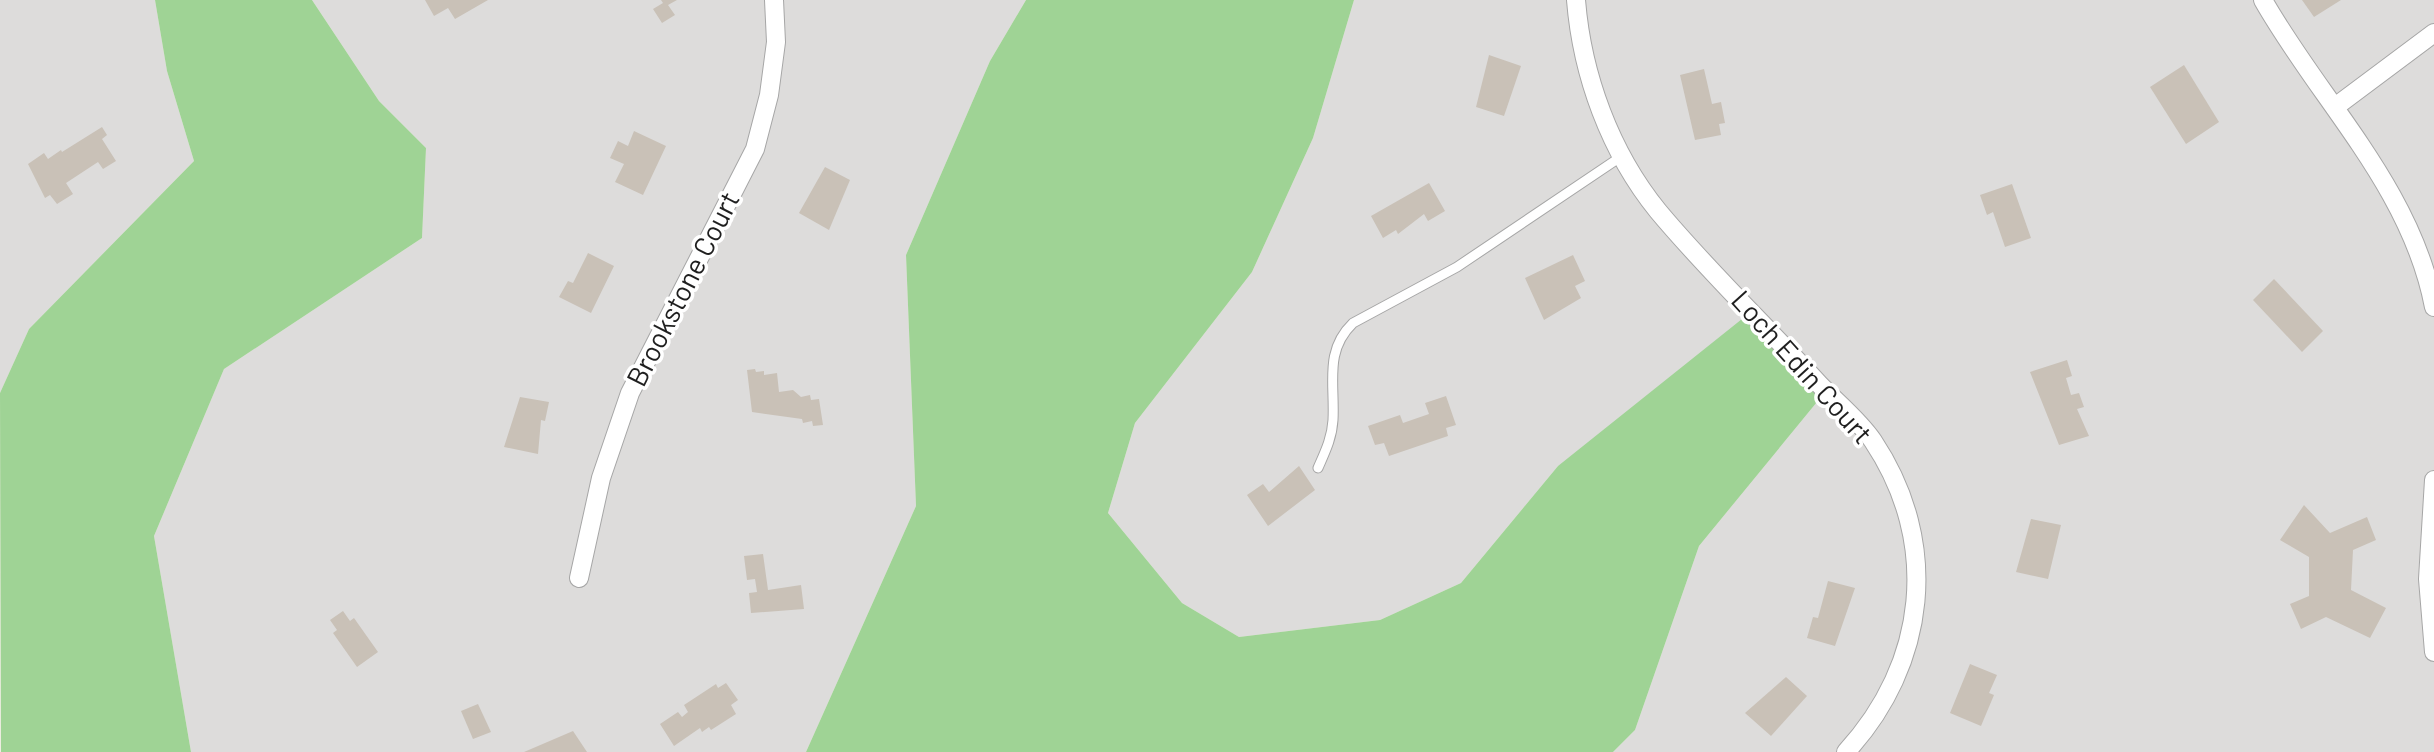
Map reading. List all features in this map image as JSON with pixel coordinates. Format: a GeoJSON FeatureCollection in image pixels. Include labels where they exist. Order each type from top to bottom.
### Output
{"type":"FeatureCollection","features":[{"type":"Feature","properties":{"kind":"street","name":"Brookstone Court"},"geometry":{"type":"LineString","coordinates":[[579,578],[601,478],[630,393],[755,149],[769,95],[776,42],[774,0]]}},
{"type":"Feature","properties":{"kind":"street","name":"Loch Edin Court"},"geometry":{"type":"LineString","coordinates":[[1576,0],[1579,33],[1598,105],[1622,156],[1658,210],[1872,440],[1903,501],[1912,535],[1917,586],[1912,638],[1885,705],[1846,752]]}},
{"type":"Feature","properties":{"kind":"street"},"geometry":{"type":"LineString","coordinates":[[2263,0],[2379,173],[2410,229],[2434,307]]}},
{"type":"Feature","properties":{"kind":"street"},"geometry":{"type":"LineString","coordinates":[[2335,107],[2434,33]]}},
{"type":"Feature","properties":{"kind":"street"},"geometry":{"type":"LineString","coordinates":[[2434,480],[2428,579],[2434,652]]}},
{"type":"Feature","properties":{"kind":"lane"},"geometry":{"type":"LineString","coordinates":[[1318,468],[1330,443],[1333,351],[1342,333],[1353,323],[1457,267],[1622,156]]}},
{"type":"Feature","properties":{"kind":"shaded area"},"geometry":{"type":"Polygon","coordinates":[[[0,0],[155,0],[167,71],[194,161],[29,329],[0,393],[0,0]]]}},
{"type":"Feature","properties":{"kind":"shaded area"},"geometry":{"type":"Polygon","coordinates":[[[312,0],[1026,0],[990,61],[906,255],[916,506],[806,752],[191,752],[154,536],[224,369],[422,238],[426,148],[379,101],[312,0]]]}},
{"type":"Feature","properties":{"kind":"shaded area"},"geometry":{"type":"Polygon","coordinates":[[[1354,0],[2434,0],[2434,752],[1613,752],[1635,730],[1699,546],[1826,391],[1558,466],[1461,583],[1380,620],[1239,637],[1182,603],[1108,513],[1135,423],[1252,272],[1313,138],[1354,0]]]}},
{"type":"Feature","properties":{"kind":"green space"},"geometry":{"type":"Polygon","coordinates":[[[155,0],[312,0],[379,101],[426,148],[422,238],[224,369],[154,536],[191,752],[1,752],[0,393],[29,329],[194,161],[167,71],[155,0]]]}},
{"type":"Feature","properties":{"kind":"green space"},"geometry":{"type":"Polygon","coordinates":[[[1026,0],[1354,0],[1313,138],[1252,272],[1135,423],[1108,513],[1182,603],[1239,637],[1380,620],[1461,583],[1558,466],[1752,311],[1826,391],[1699,546],[1635,730],[1613,752],[806,752],[916,506],[906,255],[990,61],[1026,0]]]}},
{"type":"Feature","properties":{"kind":"building"},"geometry":{"type":"Polygon","coordinates":[[[425,0],[488,0],[455,19],[448,8],[434,16],[425,0]]]}},
{"type":"Feature","properties":{"kind":"building"},"geometry":{"type":"Polygon","coordinates":[[[661,0],[677,0],[668,5],[675,15],[662,23],[653,9],[663,3],[661,0]]]}},
{"type":"Feature","properties":{"kind":"building"},"geometry":{"type":"Polygon","coordinates":[[[2302,0],[2341,0],[2314,17],[2302,0]]]}},
{"type":"Feature","properties":{"kind":"building"},"geometry":{"type":"Polygon","coordinates":[[[1489,55],[1521,66],[1504,116],[1476,107],[1489,55]]]}},
{"type":"Feature","properties":{"kind":"building"},"geometry":{"type":"Polygon","coordinates":[[[2184,65],[2219,122],[2186,144],[2150,87],[2184,65]]]}},
{"type":"Feature","properties":{"kind":"building"},"geometry":{"type":"Polygon","coordinates":[[[1704,69],[1712,104],[1721,102],[1725,123],[1719,124],[1721,135],[1695,140],[1680,75],[1704,69]]]}},
{"type":"Feature","properties":{"kind":"building"},"geometry":{"type":"Polygon","coordinates":[[[102,127],[107,135],[102,139],[116,161],[103,169],[98,162],[66,183],[73,194],[57,204],[50,195],[45,198],[28,164],[44,153],[48,159],[62,152],[102,127]]]}},
{"type":"Feature","properties":{"kind":"building"},"geometry":{"type":"Polygon","coordinates":[[[634,131],[666,146],[643,195],[615,182],[624,164],[610,158],[618,141],[628,146],[634,131]]]}},
{"type":"Feature","properties":{"kind":"building"},"geometry":{"type":"Polygon","coordinates":[[[825,167],[850,180],[829,230],[799,213],[825,167]]]}},
{"type":"Feature","properties":{"kind":"building"},"geometry":{"type":"Polygon","coordinates":[[[1429,183],[1445,211],[1428,221],[1424,214],[1398,234],[1396,230],[1383,238],[1371,216],[1429,183]]]}},
{"type":"Feature","properties":{"kind":"building"},"geometry":{"type":"Polygon","coordinates":[[[2012,184],[2031,238],[2005,247],[1993,212],[1987,215],[1980,195],[2012,184]]]}},
{"type":"Feature","properties":{"kind":"building"},"geometry":{"type":"Polygon","coordinates":[[[588,253],[614,266],[591,313],[559,297],[568,281],[573,283],[588,253]]]}},
{"type":"Feature","properties":{"kind":"building"},"geometry":{"type":"Polygon","coordinates":[[[1573,255],[1585,281],[1575,286],[1581,298],[1544,320],[1525,278],[1573,255]]]}},
{"type":"Feature","properties":{"kind":"building"},"geometry":{"type":"Polygon","coordinates":[[[2274,279],[2323,331],[2302,352],[2253,300],[2274,279]]]}},
{"type":"Feature","properties":{"kind":"building"},"geometry":{"type":"Polygon","coordinates":[[[2067,360],[2072,376],[2066,378],[2071,395],[2079,393],[2084,407],[2077,409],[2089,436],[2059,445],[2030,372],[2067,360]]]}},
{"type":"Feature","properties":{"kind":"building"},"geometry":{"type":"Polygon","coordinates":[[[755,369],[756,372],[764,371],[764,375],[777,373],[779,392],[793,390],[801,397],[810,395],[811,400],[819,399],[823,425],[813,426],[812,421],[803,423],[802,419],[752,412],[747,370],[755,369]]]}},
{"type":"Feature","properties":{"kind":"building"},"geometry":{"type":"Polygon","coordinates":[[[1446,396],[1456,425],[1446,428],[1448,436],[1389,456],[1384,443],[1375,445],[1368,426],[1400,415],[1403,423],[1429,414],[1425,403],[1446,396]]]}},
{"type":"Feature","properties":{"kind":"building"},"geometry":{"type":"Polygon","coordinates":[[[520,397],[549,402],[545,421],[541,420],[538,454],[504,447],[520,397]]]}},
{"type":"Feature","properties":{"kind":"building"},"geometry":{"type":"Polygon","coordinates":[[[1299,466],[1315,490],[1268,526],[1247,495],[1263,484],[1269,492],[1299,466]]]}},
{"type":"Feature","properties":{"kind":"building"},"geometry":{"type":"Polygon","coordinates":[[[2304,505],[2330,533],[2367,517],[2376,540],[2353,550],[2351,590],[2386,608],[2370,638],[2326,617],[2301,629],[2290,604],[2309,596],[2309,557],[2280,540],[2304,505]]]}},
{"type":"Feature","properties":{"kind":"building"},"geometry":{"type":"Polygon","coordinates":[[[2031,519],[2061,525],[2048,579],[2016,572],[2031,519]]]}},
{"type":"Feature","properties":{"kind":"building"},"geometry":{"type":"Polygon","coordinates":[[[763,554],[768,590],[801,585],[804,609],[751,613],[749,593],[757,592],[755,579],[747,580],[744,556],[763,554]]]}},
{"type":"Feature","properties":{"kind":"building"},"geometry":{"type":"Polygon","coordinates":[[[1828,581],[1855,588],[1835,646],[1807,638],[1813,617],[1818,618],[1828,581]]]}},
{"type":"Feature","properties":{"kind":"building"},"geometry":{"type":"Polygon","coordinates":[[[343,611],[350,621],[354,618],[378,652],[357,667],[333,633],[337,630],[330,620],[343,611]]]}},
{"type":"Feature","properties":{"kind":"building"},"geometry":{"type":"Polygon","coordinates":[[[1970,664],[1997,675],[1989,693],[1994,695],[1981,726],[1950,713],[1970,664]]]}},
{"type":"Feature","properties":{"kind":"building"},"geometry":{"type":"Polygon","coordinates":[[[1786,677],[1807,696],[1771,736],[1745,713],[1786,677]]]}},
{"type":"Feature","properties":{"kind":"building"},"geometry":{"type":"Polygon","coordinates":[[[726,683],[738,700],[731,705],[736,714],[711,730],[709,727],[702,732],[700,728],[674,746],[660,724],[678,712],[682,717],[688,712],[684,705],[716,684],[718,688],[726,683]]]}},
{"type":"Feature","properties":{"kind":"building"},"geometry":{"type":"Polygon","coordinates":[[[478,704],[491,732],[473,739],[461,711],[478,704]]]}},
{"type":"Feature","properties":{"kind":"building"},"geometry":{"type":"Polygon","coordinates":[[[573,731],[587,752],[524,752],[573,731]]]}}]}
